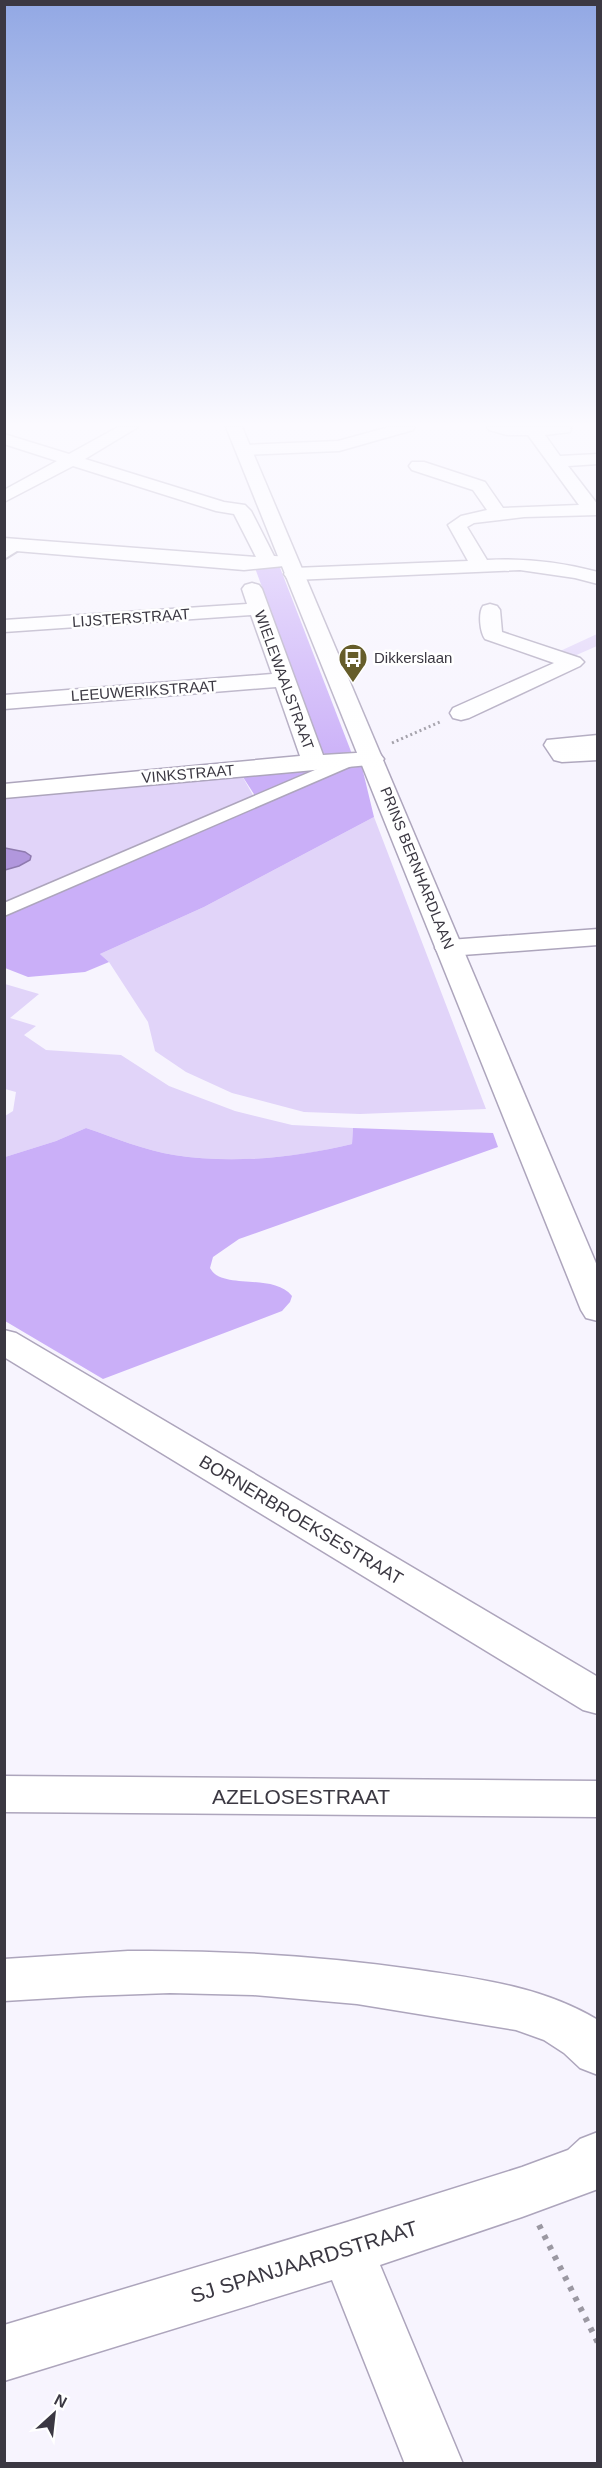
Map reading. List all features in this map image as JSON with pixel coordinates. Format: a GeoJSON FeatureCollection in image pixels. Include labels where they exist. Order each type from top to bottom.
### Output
{"type":"FeatureCollection","features":[{"type":"Feature","properties":{"kind":"street"},"geometry":{"type":"LineString","coordinates":[[265,542],[283,566]]}},
{"type":"Feature","properties":{"kind":"street","name":"PRINS BERNHARDLAAN"},"geometry":{"type":"LineString","coordinates":[[276,542],[283,566],[363,756],[449,948],[595,1298]]}},
{"type":"Feature","properties":{"kind":"street"},"geometry":{"type":"LineString","coordinates":[[468,542],[480,564]]}},
{"type":"Feature","properties":{"kind":"street"},"geometry":{"type":"LineString","coordinates":[[10,549],[283,566],[480,564],[548,567],[597,578]]}},
{"type":"Feature","properties":{"kind":"street","name":"WIELEWAALSTRAAT"},"geometry":{"type":"LineString","coordinates":[[244,564],[314,762]]}},
{"type":"Feature","properties":{"kind":"street","name":"LIJSTERSTRAAT"},"geometry":{"type":"LineString","coordinates":[[4,626],[258,609]]}},
{"type":"Feature","properties":{"kind":"street"},"geometry":{"type":"LineString","coordinates":[[490,610],[492,635],[573,662]]}},
{"type":"Feature","properties":{"kind":"street"},"geometry":{"type":"LineString","coordinates":[[461,713],[573,662],[594,660]]}},
{"type":"Feature","properties":{"kind":"street","name":"LEEUWERIKSTRAAT"},"geometry":{"type":"LineString","coordinates":[[4,702],[284,680]]}},
{"type":"Feature","properties":{"kind":"street"},"geometry":{"type":"LineString","coordinates":[[597,742],[555,745],[562,755],[597,753]]}},
{"type":"Feature","properties":{"kind":"street"},"geometry":{"type":"LineString","coordinates":[[4,910],[363,756]]}},
{"type":"Feature","properties":{"kind":"street","name":"VINKSTRAAT"},"geometry":{"type":"LineString","coordinates":[[4,791],[363,756]]}},
{"type":"Feature","properties":{"kind":"street"},"geometry":{"type":"LineString","coordinates":[[449,948],[597,937]]}},
{"type":"Feature","properties":{"kind":"street","name":"BORNERBROEKSESTRAAT"},"geometry":{"type":"LineString","coordinates":[[4,1341],[597,1698]]}},
{"type":"Feature","properties":{"kind":"street","name":"AZELOSESTRAAT"},"geometry":{"type":"LineString","coordinates":[[4,1794],[597,1799]]}},
{"type":"Feature","properties":{"kind":"street"},"geometry":{"type":"LineString","coordinates":[[4,1980],[184,1971],[336,1980],[466,1998],[543,2016],[577,2033],[597,2052]]}},
{"type":"Feature","properties":{"kind":"street","name":"SJ SPANJAARDSTRAAT"},"geometry":{"type":"LineString","coordinates":[[4,2354],[347,2249],[522,2192],[585,2169],[597,2157]]}},
{"type":"Feature","properties":{"kind":"street"},"geometry":{"type":"LineString","coordinates":[[347,2249],[434,2463]]}},
{"type":"Feature","properties":{"kind":"path"},"geometry":{"type":"LineString","coordinates":[[363,756],[461,713]]}},
{"type":"Feature","properties":{"kind":"path"},"geometry":{"type":"LineString","coordinates":[[522,2192],[597,2343]]}},
{"type":"Feature","properties":{"kind":"shaded area"},"geometry":{"type":"Polygon","coordinates":[[[279,565],[352,754],[329,756],[323,753],[255,568],[279,565]]]}},
{"type":"Feature","properties":{"kind":"shaded area"},"geometry":{"type":"Polygon","coordinates":[[[597,634],[597,646],[572,657],[558,652],[597,634]]]}},
{"type":"Feature","properties":{"kind":"shaded area"},"geometry":{"type":"Polygon","coordinates":[[[361,763],[374,817],[204,907],[100,954],[109,962],[85,972],[28,977],[5,968],[4,915],[261,805],[241,774],[361,763]]]}},
{"type":"Feature","properties":{"kind":"shaded area"},"geometry":{"type":"Polygon","coordinates":[[[241,774],[254,797],[5,902],[5,798],[241,774]]]}},
{"type":"Feature","properties":{"kind":"shaded area"},"geometry":{"type":"Polygon","coordinates":[[[374,817],[486,1109],[360,1114],[304,1112],[232,1093],[186,1072],[155,1051],[148,1022],[109,962],[100,954],[204,907],[374,817]]]}},
{"type":"Feature","properties":{"kind":"shaded area"},"geometry":{"type":"Polygon","coordinates":[[[5,848],[25,852],[31,856],[30,860],[5,870],[5,848]]]}},
{"type":"Feature","properties":{"kind":"shaded area"},"geometry":{"type":"Polygon","coordinates":[[[5,984],[39,994],[10,1018],[36,1026],[24,1035],[46,1050],[121,1055],[169,1086],[235,1111],[292,1125],[353,1128],[352,1144],[308,1153],[264,1158],[196,1158],[141,1147],[86,1128],[56,1141],[5,1157],[5,1116],[13,1111],[16,1092],[5,1089],[5,984]]]}},
{"type":"Feature","properties":{"kind":"shaded area"},"geometry":{"type":"Polygon","coordinates":[[[86,1128],[163,1153],[196,1158],[263,1158],[330,1149],[352,1144],[353,1128],[493,1133],[498,1147],[239,1239],[213,1257],[210,1268],[216,1275],[225,1279],[273,1285],[284,1289],[292,1296],[282,1311],[103,1379],[5,1321],[5,1157],[56,1141],[86,1128]]]}},
{"type":"Feature","properties":{"kind":"place","name":"Dikkerslaan"},"geometry":{"type":"Point","coordinates":[353,684]}}]}
